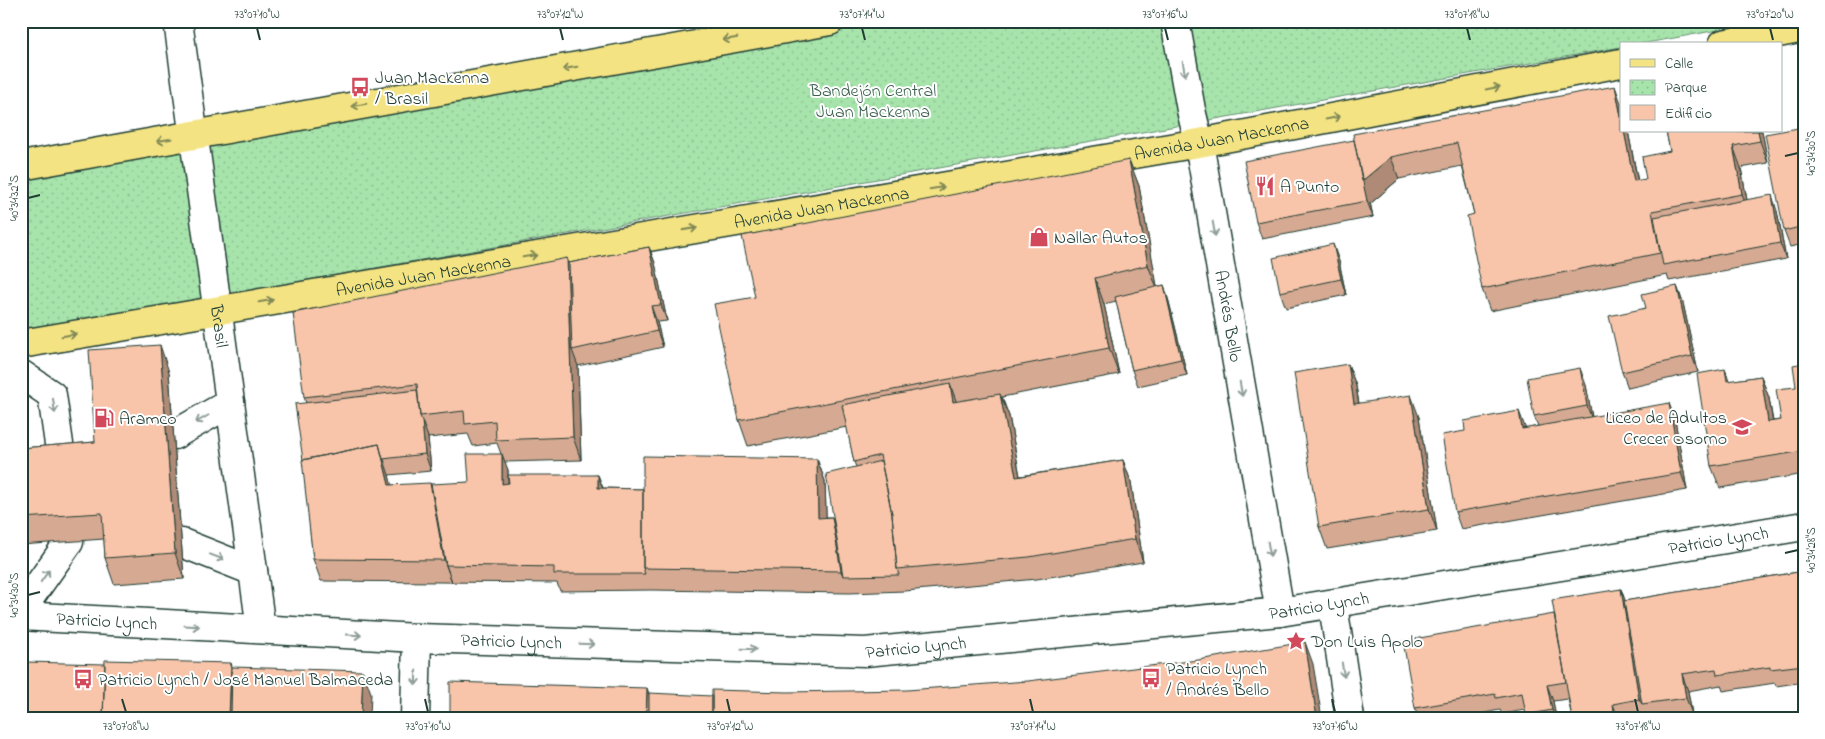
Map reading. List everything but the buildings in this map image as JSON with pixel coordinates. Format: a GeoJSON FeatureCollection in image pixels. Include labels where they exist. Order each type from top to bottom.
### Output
{"type":"FeatureCollection","features":[{"type":"Feature","properties":{"kind":"main road"},"geometry":{"type":"LineString","coordinates":[[21,166],[830,21]]}},
{"type":"Feature","properties":{"kind":"main road"},"geometry":{"type":"LineString","coordinates":[[1733,42],[1804,28]]}},
{"type":"Feature","properties":{"kind":"main road","name":"Avenida Juan Mackenna"},"geometry":{"type":"LineString","coordinates":[[21,344],[1199,143],[1620,63]]}},
{"type":"Feature","properties":{"kind":"street","name":"Brasil"},"geometry":{"type":"LineString","coordinates":[[178,21],[261,629]]}},
{"type":"Feature","properties":{"kind":"street","name":"Andrés Bello"},"geometry":{"type":"LineString","coordinates":[[1175,21],[1199,143],[1280,612]]}},
{"type":"Feature","properties":{"kind":"street"},"geometry":{"type":"LineString","coordinates":[[21,374],[52,395],[63,472]]}},
{"type":"Feature","properties":{"kind":"street"},"geometry":{"type":"LineString","coordinates":[[174,436],[230,403]]}},
{"type":"Feature","properties":{"kind":"street","name":"Patricio Lynch"},"geometry":{"type":"LineString","coordinates":[[21,616],[417,638],[865,652],[1280,612],[1333,605],[1804,526]]}},
{"type":"Feature","properties":{"kind":"street"},"geometry":{"type":"LineString","coordinates":[[21,610],[69,542]]}},
{"type":"Feature","properties":{"kind":"street"},"geometry":{"type":"LineString","coordinates":[[182,544],[253,571]]}},
{"type":"Feature","properties":{"kind":"street"},"geometry":{"type":"LineString","coordinates":[[1333,605],[1350,718]]}},
{"type":"Feature","properties":{"kind":"street"},"geometry":{"type":"LineString","coordinates":[[415,718],[417,638]]}},
{"type":"Feature","properties":{"kind":"green space","name":"Bandejón Central Juan Mackenna"},"geometry":{"type":"Polygon","coordinates":[[[869,21],[1768,21],[1652,42],[1620,42],[1620,47],[21,331],[21,178],[869,21]]]}},
{"type":"Feature","properties":{"kind":"place","name":"Juan Mackenna / Brasil"},"geometry":{"type":"Point","coordinates":[360,87]}},
{"type":"Feature","properties":{"kind":"place","name":"A Punto"},"geometry":{"type":"Point","coordinates":[1265,186]}},
{"type":"Feature","properties":{"kind":"place","name":"Nallar Autos"},"geometry":{"type":"Point","coordinates":[1039,237]}},
{"type":"Feature","properties":{"kind":"place","name":"Aramco"},"geometry":{"type":"Point","coordinates":[104,418]}},
{"type":"Feature","properties":{"kind":"place","name":"Liceo de Adultos Crecer Osorno"},"geometry":{"type":"Point","coordinates":[1742,427]}},
{"type":"Feature","properties":{"kind":"place","name":"Don Luis Apolo"},"geometry":{"type":"Point","coordinates":[1296,641]}},
{"type":"Feature","properties":{"kind":"place","name":"Patricio Lynch / Andrés Bello"},"geometry":{"type":"Point","coordinates":[1151,678]}},
{"type":"Feature","properties":{"kind":"place","name":"Patricio Lynch / José Manuel Balmaceda"},"geometry":{"type":"Point","coordinates":[83,679]}}]}
